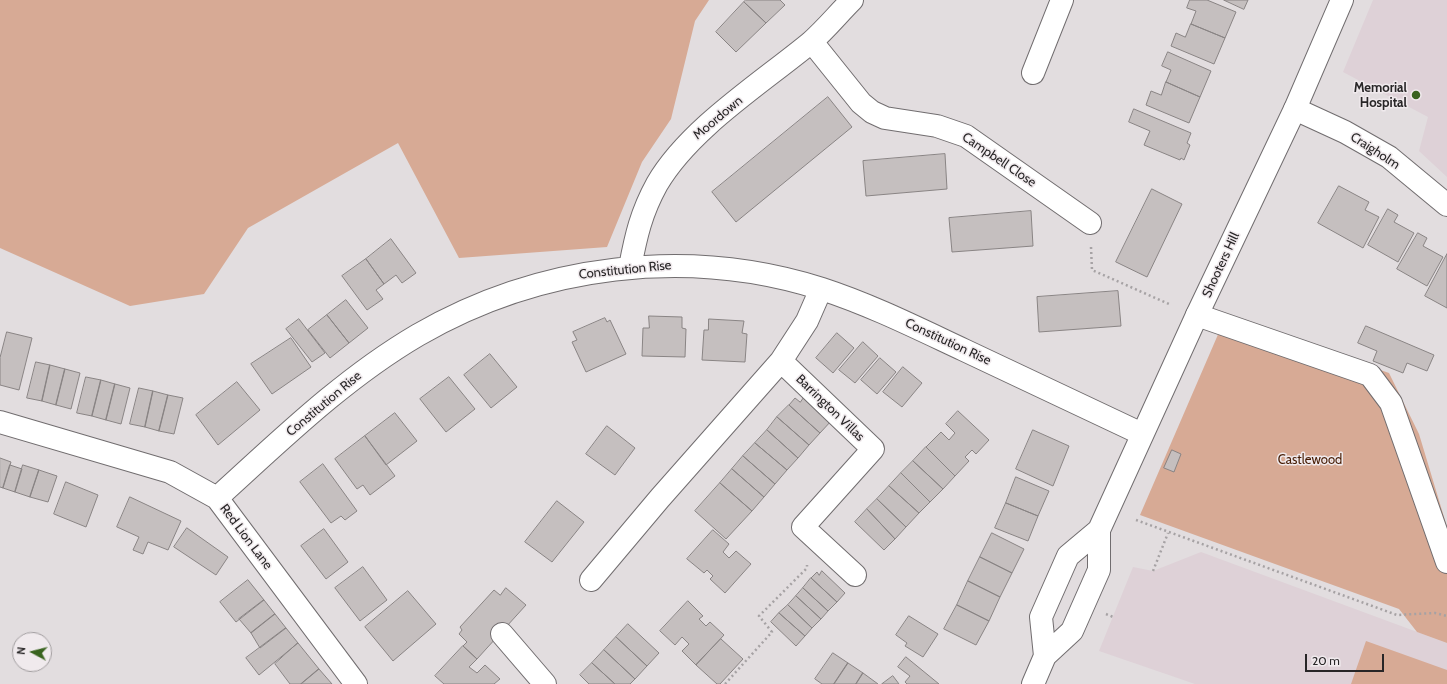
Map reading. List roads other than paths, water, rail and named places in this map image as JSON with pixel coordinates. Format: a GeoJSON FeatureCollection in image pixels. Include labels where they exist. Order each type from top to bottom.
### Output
{"type":"FeatureCollection","features":[{"type":"Feature","properties":{"kind":"street","name":"Moordown"},"geometry":{"type":"LineString","coordinates":[[630,267],[639,224],[658,184],[685,147],[724,112],[812,42],[852,0]]}},
{"type":"Feature","properties":{"kind":"street"},"geometry":{"type":"LineString","coordinates":[[1033,73],[1062,0]]}},
{"type":"Feature","properties":{"kind":"street","name":"Shooters Hill"},"geometry":{"type":"LineString","coordinates":[[1033,684],[1045,656],[1072,631],[1099,570],[1099,530],[1142,434],[1295,109],[1342,0]]}},
{"type":"Feature","properties":{"kind":"street","name":"Campbell Close"},"geometry":{"type":"LineString","coordinates":[[812,42],[861,103],[872,112],[885,118],[937,126],[966,136],[1090,223]]}},
{"type":"Feature","properties":{"kind":"street","name":"Craigholm"},"geometry":{"type":"LineString","coordinates":[[1295,109],[1345,132],[1389,157],[1447,205]]}},
{"type":"Feature","properties":{"kind":"street","name":"Constitution Rise"},"geometry":{"type":"LineString","coordinates":[[217,498],[317,409],[359,375],[418,335],[497,298],[563,277],[630,267],[678,265],[750,271],[821,289],[890,315],[1142,434]]}},
{"type":"Feature","properties":{"kind":"street"},"geometry":{"type":"LineString","coordinates":[[591,580],[781,361],[806,321],[821,289]]}},
{"type":"Feature","properties":{"kind":"street"},"geometry":{"type":"LineString","coordinates":[[1197,316],[1370,375],[1391,403],[1447,562]]}},
{"type":"Feature","properties":{"kind":"street","name":"Barrington Villas"},"geometry":{"type":"LineString","coordinates":[[781,361],[873,449],[803,526],[856,575]]}},
{"type":"Feature","properties":{"kind":"street","name":"Red Lion Lane"},"geometry":{"type":"LineString","coordinates":[[0,422],[170,472],[217,498],[356,684]]}},
{"type":"Feature","properties":{"kind":"street","name":"Shooters Hill"},"geometry":{"type":"LineString","coordinates":[[1045,656],[1042,617],[1068,556],[1099,530]]}},
{"type":"Feature","properties":{"kind":"street"},"geometry":{"type":"LineString","coordinates":[[502,634],[545,684]]}},
{"type":"Feature","properties":{"kind":"place","name":"Memorial Hospital"},"geometry":{"type":"Point","coordinates":[1416,95]}},
{"type":"Feature","properties":{"kind":"park label","name":"Castlewood"},"geometry":{"type":"Point","coordinates":[1310,460]}}]}
